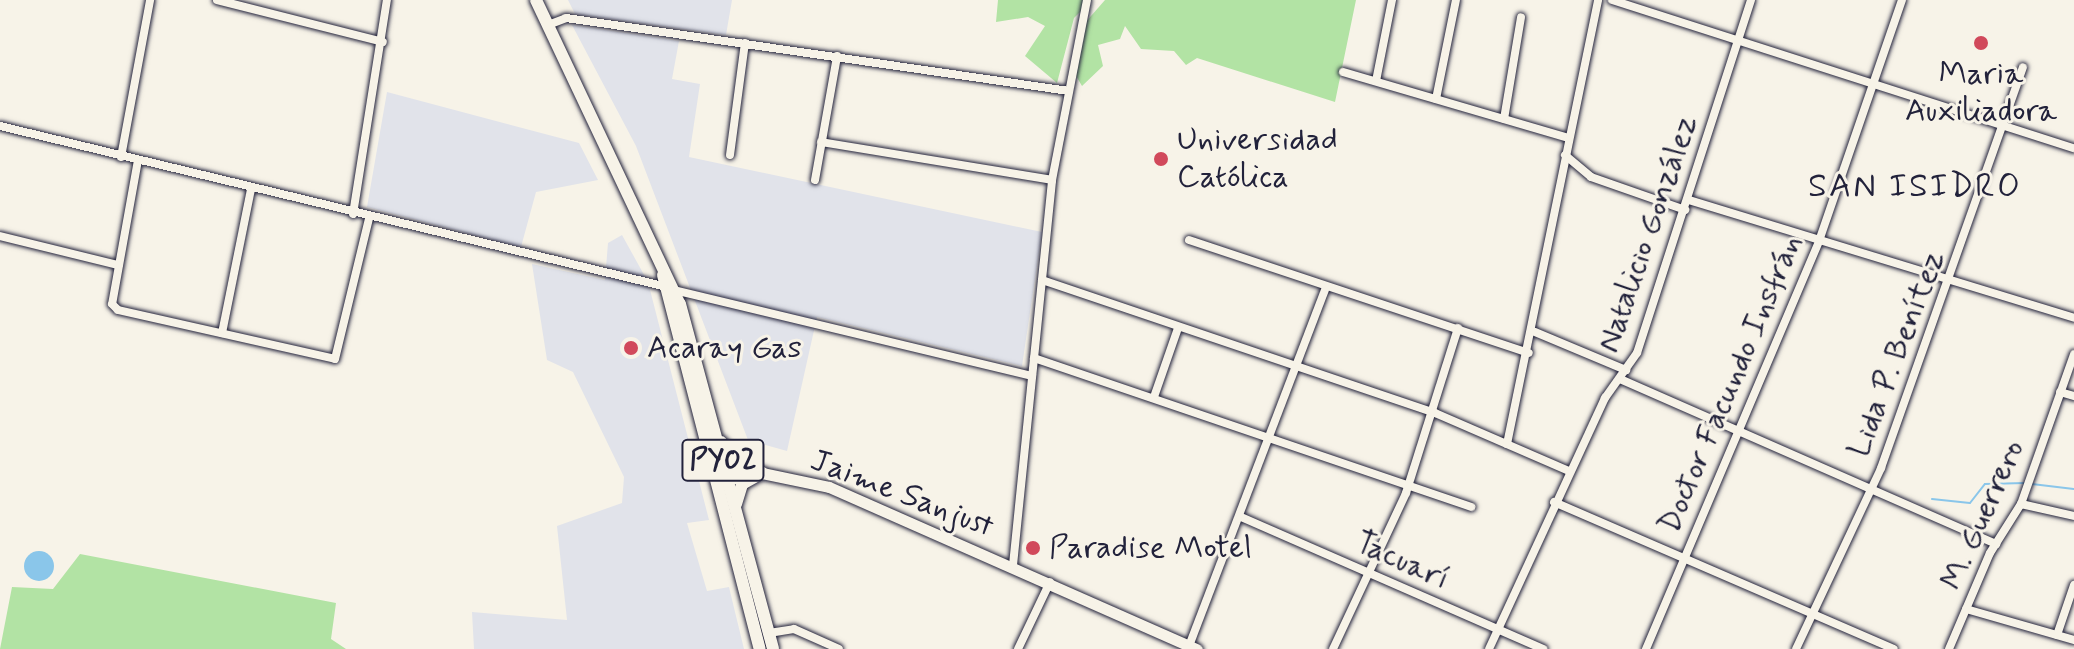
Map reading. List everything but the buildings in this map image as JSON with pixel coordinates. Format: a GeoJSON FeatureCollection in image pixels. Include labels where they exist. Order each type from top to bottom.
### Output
{"type":"FeatureCollection","features":[{"type":"Feature","properties":{"kind":"main road","name":"PY02"},"geometry":{"type":"LineString","coordinates":[[536,0],[667,284],[714,425],[722,480],[737,515],[773,649]]}},
{"type":"Feature","properties":{"kind":"main road","name":"PY02"},"geometry":{"type":"LineString","coordinates":[[667,284],[722,480],[760,649]]}},
{"type":"Feature","properties":{"kind":"main road"},"geometry":{"type":"LineString","coordinates":[[714,425],[731,456],[762,473]]}},
{"type":"Feature","properties":{"kind":"main road"},"geometry":{"type":"LineString","coordinates":[[737,515],[742,484],[762,473]]}},
{"type":"Feature","properties":{"kind":"main road","name":"Jaime Sanjust"},"geometry":{"type":"LineString","coordinates":[[722,480],[762,473],[862,499],[1013,565],[1185,646]]}},
{"type":"Feature","properties":{"kind":"street"},"geometry":{"type":"LineString","coordinates":[[121,157],[150,0]]}},
{"type":"Feature","properties":{"kind":"street"},"geometry":{"type":"LineString","coordinates":[[217,0],[383,42]]}},
{"type":"Feature","properties":{"kind":"street"},"geometry":{"type":"LineString","coordinates":[[353,214],[383,42],[387,0]]}},
{"type":"Feature","properties":{"kind":"street"},"geometry":{"type":"LineString","coordinates":[[1013,565],[1052,180],[1087,0]]}},
{"type":"Feature","properties":{"kind":"street"},"geometry":{"type":"LineString","coordinates":[[1376,81],[1392,0]]}},
{"type":"Feature","properties":{"kind":"street"},"geometry":{"type":"LineString","coordinates":[[1436,99],[1456,0]]}},
{"type":"Feature","properties":{"kind":"street"},"geometry":{"type":"LineString","coordinates":[[1507,444],[1535,332],[1565,155],[1598,0]]}},
{"type":"Feature","properties":{"kind":"street"},"geometry":{"type":"LineString","coordinates":[[1612,0],[1873,87],[2074,148]]}},
{"type":"Feature","properties":{"kind":"street","name":"Natalicio González"},"geometry":{"type":"LineString","coordinates":[[1489,649],[1569,471],[1626,370],[1689,200],[1751,0]]}},
{"type":"Feature","properties":{"kind":"street","name":"Doctor Facundo Insfrán"},"geometry":{"type":"LineString","coordinates":[[1646,649],[1819,241],[1902,0]]}},
{"type":"Feature","properties":{"kind":"street"},"geometry":{"type":"LineString","coordinates":[[1504,119],[1521,17]]}},
{"type":"Feature","properties":{"kind":"street"},"geometry":{"type":"LineString","coordinates":[[548,25],[566,18],[1069,91]]}},
{"type":"Feature","properties":{"kind":"street"},"geometry":{"type":"LineString","coordinates":[[730,155],[745,43]]}},
{"type":"Feature","properties":{"kind":"street"},"geometry":{"type":"LineString","coordinates":[[815,180],[837,56]]}},
{"type":"Feature","properties":{"kind":"street","name":"Lida P. Benítez"},"geometry":{"type":"LineString","coordinates":[[1796,649],[1871,487],[1951,283],[2023,67]]}},
{"type":"Feature","properties":{"kind":"street"},"geometry":{"type":"LineString","coordinates":[[1343,72],[1569,138]]}},
{"type":"Feature","properties":{"kind":"street"},"geometry":{"type":"LineString","coordinates":[[0,126],[369,218],[667,284],[1032,376]]}},
{"type":"Feature","properties":{"kind":"street"},"geometry":{"type":"LineString","coordinates":[[821,142],[1052,180]]}},
{"type":"Feature","properties":{"kind":"street"},"geometry":{"type":"LineString","coordinates":[[1565,155],[1591,177],[1685,210]]}},
{"type":"Feature","properties":{"kind":"street"},"geometry":{"type":"LineString","coordinates":[[138,160],[112,304],[118,310],[341,356],[369,218]]}},
{"type":"Feature","properties":{"kind":"street"},"geometry":{"type":"LineString","coordinates":[[222,333],[251,189]]}},
{"type":"Feature","properties":{"kind":"street"},"geometry":{"type":"LineString","coordinates":[[1689,200],[1951,283],[2074,318]]}},
{"type":"Feature","properties":{"kind":"street"},"geometry":{"type":"LineString","coordinates":[[0,236],[118,265]]}},
{"type":"Feature","properties":{"kind":"street"},"geometry":{"type":"LineString","coordinates":[[1189,240],[1325,289],[1458,328],[1529,353]]}},
{"type":"Feature","properties":{"kind":"street"},"geometry":{"type":"LineString","coordinates":[[1042,280],[1435,413],[1569,471]]}},
{"type":"Feature","properties":{"kind":"street"},"geometry":{"type":"LineString","coordinates":[[1185,646],[1273,439],[1325,289]]}},
{"type":"Feature","properties":{"kind":"street"},"geometry":{"type":"LineString","coordinates":[[1154,397],[1178,328]]}},
{"type":"Feature","properties":{"kind":"street"},"geometry":{"type":"LineString","coordinates":[[1333,649],[1410,483],[1435,413],[1458,328]]}},
{"type":"Feature","properties":{"kind":"street"},"geometry":{"type":"LineString","coordinates":[[1535,332],[1626,370]]}},
{"type":"Feature","properties":{"kind":"street","name":"M. Guerrero"},"geometry":{"type":"LineString","coordinates":[[1949,649],[1996,544],[2021,504],[2074,354]]}},
{"type":"Feature","properties":{"kind":"street"},"geometry":{"type":"LineString","coordinates":[[1034,358],[1410,483],[1471,507]]}},
{"type":"Feature","properties":{"kind":"street"},"geometry":{"type":"LineString","coordinates":[[1620,379],[1996,544]]}},
{"type":"Feature","properties":{"kind":"street"},"geometry":{"type":"LineString","coordinates":[[2060,392],[2074,396]]}},
{"type":"Feature","properties":{"kind":"street"},"geometry":{"type":"LineString","coordinates":[[1554,502],[1812,610],[1894,649]]}},
{"type":"Feature","properties":{"kind":"street"},"geometry":{"type":"LineString","coordinates":[[2021,504],[2074,516]]}},
{"type":"Feature","properties":{"kind":"street","name":"Tacuarí"},"geometry":{"type":"LineString","coordinates":[[1241,517],[1543,649]]}},
{"type":"Feature","properties":{"kind":"street"},"geometry":{"type":"LineString","coordinates":[[1018,649],[1050,582]]}},
{"type":"Feature","properties":{"kind":"street"},"geometry":{"type":"LineString","coordinates":[[2057,635],[2074,585]]}},
{"type":"Feature","properties":{"kind":"street"},"geometry":{"type":"LineString","coordinates":[[1966,609],[2074,640]]}},
{"type":"Feature","properties":{"kind":"street"},"geometry":{"type":"LineString","coordinates":[[769,633],[794,629],[839,649]]}},
{"type":"Feature","properties":{"kind":"shaded area"},"geometry":{"type":"Polygon","coordinates":[[[568,0],[732,0],[726,35],[575,14],[568,0]]]}},
{"type":"Feature","properties":{"kind":"shaded area"},"geometry":{"type":"Polygon","coordinates":[[[572,25],[679,41],[672,79],[700,84],[689,157],[1042,232],[1022,366],[817,317],[787,451],[748,440],[636,146],[572,25]]]}},
{"type":"Feature","properties":{"kind":"shaded area"},"geometry":{"type":"Polygon","coordinates":[[[387,92],[579,143],[598,180],[536,192],[521,247],[367,207],[387,92]]]}},
{"type":"Feature","properties":{"kind":"shaded area"},"geometry":{"type":"Polygon","coordinates":[[[622,235],[648,282],[709,520],[687,523],[707,591],[729,587],[744,649],[474,649],[472,612],[567,620],[557,526],[622,503],[624,477],[573,372],[547,360],[532,264],[605,280],[608,243],[622,235]]]}},
{"type":"Feature","properties":{"kind":"green space"},"geometry":{"type":"Polygon","coordinates":[[[998,0],[1092,0],[1074,18],[1057,83],[1025,56],[1045,26],[1028,17],[996,22],[998,0]]]}},
{"type":"Feature","properties":{"kind":"green space"},"geometry":{"type":"Polygon","coordinates":[[[1105,0],[1356,0],[1335,102],[1197,58],[1186,65],[1174,51],[1141,49],[1125,26],[1120,39],[1098,45],[1103,66],[1082,86],[1075,74],[1084,24],[1105,0]]]}},
{"type":"Feature","properties":{"kind":"green space"},"geometry":{"type":"Polygon","coordinates":[[[80,554],[336,603],[331,639],[346,649],[0,649],[12,587],[53,589],[80,554]]]}},
{"type":"Feature","properties":{"kind":"water"},"geometry":{"type":"Polygon","coordinates":[[[39,551],[50,555],[54,566],[50,577],[39,581],[28,577],[24,566],[28,555],[39,551]]]}},
{"type":"Feature","properties":{"kind":"waterway"},"geometry":{"type":"LineString","coordinates":[[1932,499],[1970,503],[1985,484],[2025,483]]}},
{"type":"Feature","properties":{"kind":"waterway"},"geometry":{"type":"LineString","coordinates":[[2032,484],[2074,489]]}},
{"type":"Feature","properties":{"kind":"place","name":"Maria Auxiliadora"},"geometry":{"type":"Point","coordinates":[1981,43]}},
{"type":"Feature","properties":{"kind":"place","name":"Universidad Católica"},"geometry":{"type":"Point","coordinates":[1161,159]}},
{"type":"Feature","properties":{"kind":"place","name":"Acaray Gas"},"geometry":{"type":"Point","coordinates":[631,348]}},
{"type":"Feature","properties":{"kind":"place","name":"Paradise Motel"},"geometry":{"type":"Point","coordinates":[1033,548]}},
{"type":"Feature","properties":{"kind":"district","name":"SAN ISIDRO"},"geometry":{"type":"Point","coordinates":[1915,187]}}]}
